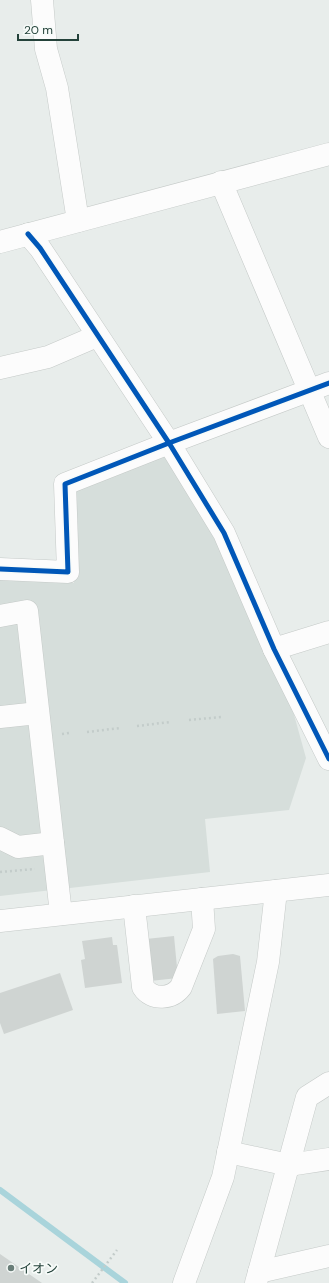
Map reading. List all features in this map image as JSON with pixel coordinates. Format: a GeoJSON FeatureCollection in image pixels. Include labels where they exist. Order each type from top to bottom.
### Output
{"type":"FeatureCollection","features":[{"type":"Feature","properties":{"kind":"street"},"geometry":{"type":"LineString","coordinates":[[42,0],[46,49],[57,88],[78,221]]}},
{"type":"Feature","properties":{"kind":"street"},"geometry":{"type":"LineString","coordinates":[[0,242],[329,154]]}},
{"type":"Feature","properties":{"kind":"street"},"geometry":{"type":"LineString","coordinates":[[221,182],[320,386],[329,437]]}},
{"type":"Feature","properties":{"kind":"street"},"geometry":{"type":"LineString","coordinates":[[28,234],[40,248],[169,443],[224,533],[274,649],[329,759]]}},
{"type":"Feature","properties":{"kind":"street"},"geometry":{"type":"LineString","coordinates":[[0,368],[48,357],[97,336]]}},
{"type":"Feature","properties":{"kind":"street"},"geometry":{"type":"LineString","coordinates":[[0,569],[68,572],[65,484],[320,386]]}},
{"type":"Feature","properties":{"kind":"street"},"geometry":{"type":"LineString","coordinates":[[0,616],[27,611],[61,914]]}},
{"type":"Feature","properties":{"kind":"street"},"geometry":{"type":"LineString","coordinates":[[274,649],[329,632]]}},
{"type":"Feature","properties":{"kind":"street"},"geometry":{"type":"LineString","coordinates":[[0,717],[38,713]]}},
{"type":"Feature","properties":{"kind":"street"},"geometry":{"type":"LineString","coordinates":[[0,838],[18,847],[53,843]]}},
{"type":"Feature","properties":{"kind":"street"},"geometry":{"type":"LineString","coordinates":[[0,921],[329,885]]}},
{"type":"Feature","properties":{"kind":"street"},"geometry":{"type":"LineString","coordinates":[[184,1283],[223,1177],[268,962],[276,891]]}},
{"type":"Feature","properties":{"kind":"street"},"geometry":{"type":"LineString","coordinates":[[134,906],[143,987],[147,993],[154,996],[162,996],[178,992],[181,987],[204,929],[202,899]]}},
{"type":"Feature","properties":{"kind":"street"},"geometry":{"type":"LineString","coordinates":[[258,1278],[307,1097],[329,1083]]}},
{"type":"Feature","properties":{"kind":"street"},"geometry":{"type":"LineString","coordinates":[[228,1152],[289,1165],[329,1159]]}},
{"type":"Feature","properties":{"kind":"street"},"geometry":{"type":"LineString","coordinates":[[258,1278],[329,1256]]}},
{"type":"Feature","properties":{"kind":"path"},"geometry":{"type":"LineString","coordinates":[[189,720],[221,717]]}},
{"type":"Feature","properties":{"kind":"path"},"geometry":{"type":"LineString","coordinates":[[137,726],[170,722]]}},
{"type":"Feature","properties":{"kind":"path"},"geometry":{"type":"LineString","coordinates":[[87,732],[120,728]]}},
{"type":"Feature","properties":{"kind":"path"},"geometry":{"type":"LineString","coordinates":[[0,872],[36,869],[36,876]]}},
{"type":"Feature","properties":{"kind":"path"},"geometry":{"type":"LineString","coordinates":[[92,1283],[117,1250]]}},
{"type":"Feature","properties":{"kind":"shaded area"},"geometry":{"type":"Polygon","coordinates":[[[162,451],[217,540],[293,711],[306,758],[289,810],[205,819],[210,872],[0,896],[0,578],[74,583],[71,486],[162,451]]]}},
{"type":"Feature","properties":{"kind":"building"},"geometry":{"type":"Polygon","coordinates":[[[174,936],[178,978],[150,981],[146,939],[174,936]]]}},
{"type":"Feature","properties":{"kind":"building"},"geometry":{"type":"Polygon","coordinates":[[[112,937],[113,945],[117,945],[122,983],[85,988],[81,960],[85,959],[82,941],[112,937]]]}},
{"type":"Feature","properties":{"kind":"building"},"geometry":{"type":"Polygon","coordinates":[[[233,954],[240,956],[245,1011],[217,1014],[213,959],[218,956],[233,954]]]}},
{"type":"Feature","properties":{"kind":"building"},"geometry":{"type":"Polygon","coordinates":[[[60,973],[73,1010],[4,1034],[0,1023],[0,993],[60,973]]]}},
{"type":"Feature","properties":{"kind":"building","name":"イオン"},"geometry":{"type":"Polygon","coordinates":[[[0,1254],[42,1283],[0,1283],[0,1254]]]}},
{"type":"Feature","properties":{"kind":"waterway"},"geometry":{"type":"LineString","coordinates":[[0,1190],[125,1283]]}},
{"type":"Feature","properties":{"kind":"cycle path"},"geometry":{"type":"LineString","coordinates":[[28,234],[40,248],[169,443],[224,533],[274,649],[329,759]]}},
{"type":"Feature","properties":{"kind":"cycle path"},"geometry":{"type":"LineString","coordinates":[[0,569],[68,572],[65,484],[329,383]]}},
{"type":"Feature","properties":{"kind":"place","name":"イオン"},"geometry":{"type":"Point","coordinates":[11,1268]}}]}
